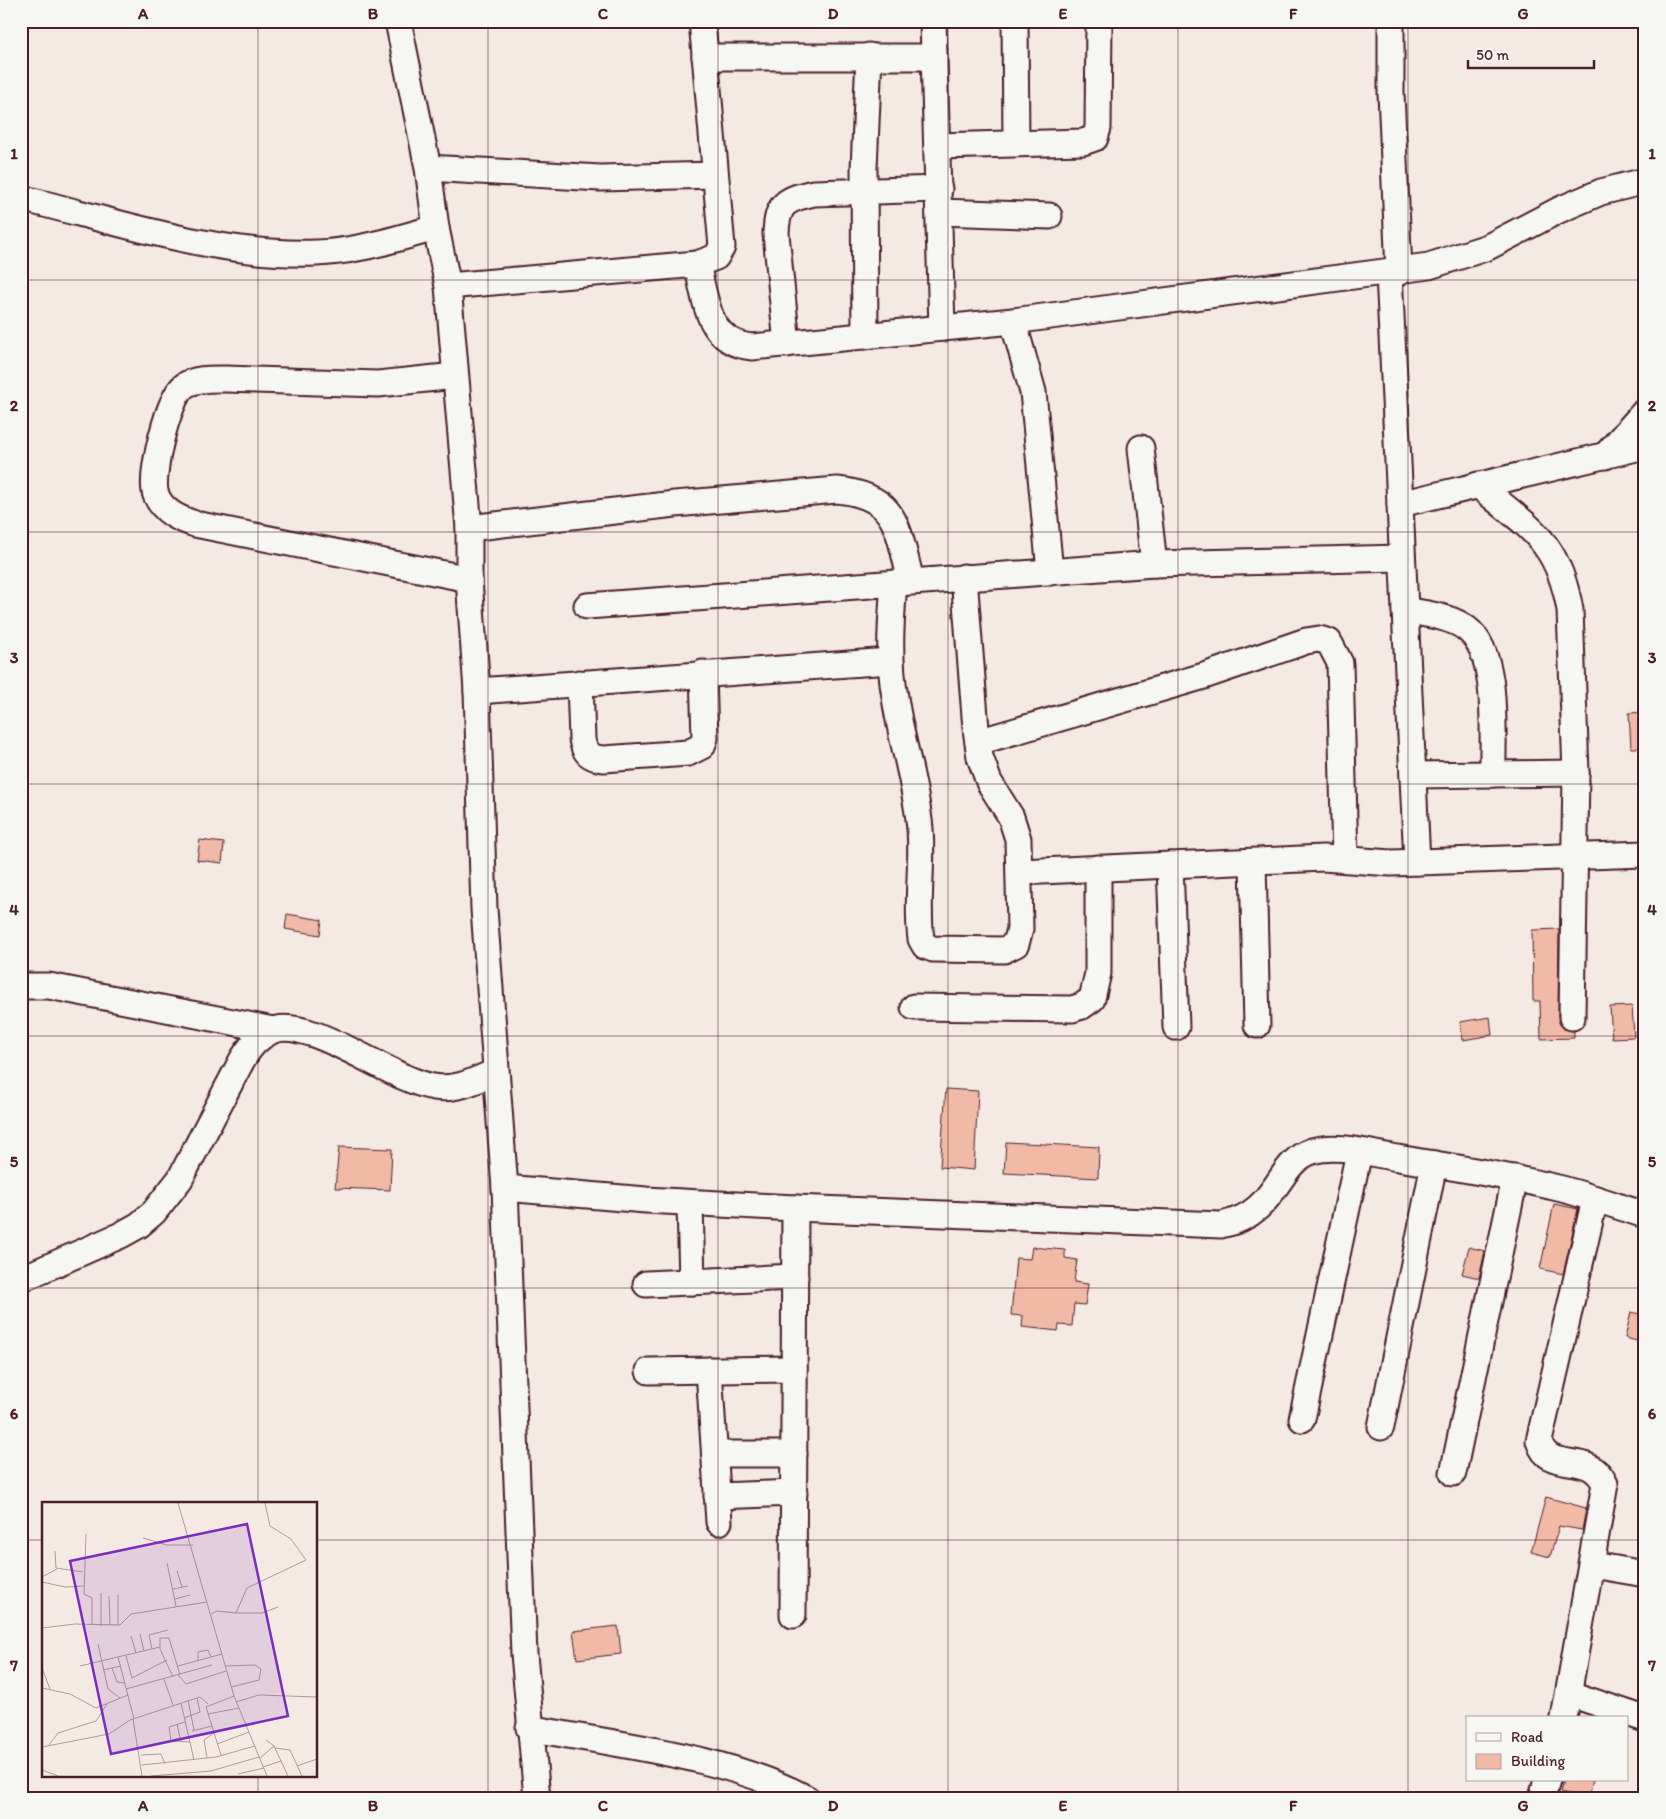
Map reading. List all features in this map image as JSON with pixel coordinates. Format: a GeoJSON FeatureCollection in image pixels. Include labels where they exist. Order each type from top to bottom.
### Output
{"type":"FeatureCollection","features":[{"type":"Feature","properties":{"kind":"street"},"geometry":{"type":"LineString","coordinates":[[398,21],[428,168],[436,228],[448,286],[469,528],[469,580],[477,691],[484,909],[505,1188],[520,1589],[529,1728],[537,1798]]}},
{"type":"Feature","properties":{"kind":"street"},"geometry":{"type":"LineString","coordinates":[[448,286],[697,264],[716,257],[722,247],[702,21]]}},
{"type":"Feature","properties":{"kind":"street"},"geometry":{"type":"LineString","coordinates":[[933,21],[942,328]]}},
{"type":"Feature","properties":{"kind":"street"},"geometry":{"type":"LineString","coordinates":[[1015,21],[1016,143]]}},
{"type":"Feature","properties":{"kind":"street"},"geometry":{"type":"LineString","coordinates":[[938,146],[1083,142],[1095,138],[1098,128],[1099,21]]}},
{"type":"Feature","properties":{"kind":"street"},"geometry":{"type":"LineString","coordinates":[[1391,21],[1394,273],[1400,504],[1417,862]]}},
{"type":"Feature","properties":{"kind":"street"},"geometry":{"type":"LineString","coordinates":[[865,336],[864,191],[869,56]]}},
{"type":"Feature","properties":{"kind":"street"},"geometry":{"type":"LineString","coordinates":[[705,57],[934,57]]}},
{"type":"Feature","properties":{"kind":"street"},"geometry":{"type":"LineString","coordinates":[[428,168],[600,178],[715,175]]}},
{"type":"Feature","properties":{"kind":"street"},"geometry":{"type":"LineString","coordinates":[[697,264],[710,315],[715,328],[724,338],[738,346],[752,347],[787,344],[1013,321],[1394,273],[1430,266],[1488,247],[1559,210],[1601,192],[1645,181]]}},
{"type":"Feature","properties":{"kind":"street"},"geometry":{"type":"LineString","coordinates":[[787,344],[776,234],[777,219],[783,204],[795,197],[864,191],[1049,216]]}},
{"type":"Feature","properties":{"kind":"street"},"geometry":{"type":"LineString","coordinates":[[21,198],[216,245],[277,253],[318,254],[367,246],[436,228]]}},
{"type":"Feature","properties":{"kind":"street"},"geometry":{"type":"LineString","coordinates":[[1013,321],[1033,392],[1050,572]]}},
{"type":"Feature","properties":{"kind":"street"},"geometry":{"type":"LineString","coordinates":[[455,376],[378,384],[226,379],[204,380],[185,385],[173,399],[166,420],[154,478],[156,494],[163,507],[176,517],[195,524],[469,580]]}},
{"type":"Feature","properties":{"kind":"street"},"geometry":{"type":"LineString","coordinates":[[1605,456],[1645,411]]}},
{"type":"Feature","properties":{"kind":"street"},"geometry":{"type":"LineString","coordinates":[[1400,504],[1645,446]]}},
{"type":"Feature","properties":{"kind":"street"},"geometry":{"type":"LineString","coordinates":[[1141,448],[1154,564]]}},
{"type":"Feature","properties":{"kind":"street"},"geometry":{"type":"LineString","coordinates":[[1478,486],[1538,535],[1560,567],[1570,610],[1576,773],[1572,1017]]}},
{"type":"Feature","properties":{"kind":"street"},"geometry":{"type":"LineString","coordinates":[[469,528],[675,504],[837,490],[858,492],[875,499],[891,515],[899,535],[902,581],[889,639],[890,661],[894,696],[919,821],[920,931],[925,946],[942,950],[1004,950],[1016,944],[1020,929],[1020,853],[1007,808],[985,772],[978,742],[964,577]]}},
{"type":"Feature","properties":{"kind":"street"},"geometry":{"type":"LineString","coordinates":[[588,606],[902,581],[1154,564],[1402,558]]}},
{"type":"Feature","properties":{"kind":"street"},"geometry":{"type":"LineString","coordinates":[[1405,610],[1452,621],[1466,628],[1478,640],[1490,675],[1493,774]]}},
{"type":"Feature","properties":{"kind":"street"},"geometry":{"type":"LineString","coordinates":[[978,742],[1204,676],[1306,641],[1319,639],[1329,642],[1340,663],[1345,859]]}},
{"type":"Feature","properties":{"kind":"street"},"geometry":{"type":"LineString","coordinates":[[477,691],[704,673],[890,661]]}},
{"type":"Feature","properties":{"kind":"street"},"geometry":{"type":"LineString","coordinates":[[580,683],[583,748],[588,754],[604,759],[688,753],[702,746],[705,738],[704,673]]}},
{"type":"Feature","properties":{"kind":"street"},"geometry":{"type":"LineString","coordinates":[[1413,775],[1576,773]]}},
{"type":"Feature","properties":{"kind":"street"},"geometry":{"type":"LineString","coordinates":[[1020,872],[1345,859],[1417,862],[1575,854],[1645,854]]}},
{"type":"Feature","properties":{"kind":"street"},"geometry":{"type":"LineString","coordinates":[[1253,862],[1257,1025]]}},
{"type":"Feature","properties":{"kind":"street"},"geometry":{"type":"LineString","coordinates":[[1170,865],[1176,1027]]}},
{"type":"Feature","properties":{"kind":"street"},"geometry":{"type":"LineString","coordinates":[[914,1006],[1072,1008],[1082,1006],[1092,999],[1098,973],[1098,868]]}},
{"type":"Feature","properties":{"kind":"street"},"geometry":{"type":"LineString","coordinates":[[21,986],[49,986],[273,1030],[293,1029],[315,1035],[408,1079],[434,1088],[449,1088],[465,1084],[496,1072]]}},
{"type":"Feature","properties":{"kind":"street"},"geometry":{"type":"LineString","coordinates":[[21,1279],[139,1226],[154,1212],[180,1179],[242,1060],[254,1042],[273,1030]]}},
{"type":"Feature","properties":{"kind":"street"},"geometry":{"type":"LineString","coordinates":[[505,1188],[795,1208],[1221,1225],[1237,1222],[1252,1214],[1265,1203],[1297,1160],[1310,1152],[1324,1148],[1515,1178],[1595,1199],[1645,1215]]}},
{"type":"Feature","properties":{"kind":"street"},"geometry":{"type":"LineString","coordinates":[[1302,1419],[1359,1152]]}},
{"type":"Feature","properties":{"kind":"street"},"geometry":{"type":"LineString","coordinates":[[1381,1427],[1434,1164]]}},
{"type":"Feature","properties":{"kind":"street"},"geometry":{"type":"LineString","coordinates":[[1453,1473],[1515,1178]]}},
{"type":"Feature","properties":{"kind":"street"},"geometry":{"type":"LineString","coordinates":[[1564,1716],[1570,1694],[1605,1484],[1601,1474],[1594,1468],[1547,1456],[1541,1449],[1539,1441],[1595,1199]]}},
{"type":"Feature","properties":{"kind":"street"},"geometry":{"type":"LineString","coordinates":[[690,1202],[692,1282]]}},
{"type":"Feature","properties":{"kind":"street"},"geometry":{"type":"LineString","coordinates":[[793,1615],[795,1208]]}},
{"type":"Feature","properties":{"kind":"street"},"geometry":{"type":"LineString","coordinates":[[646,1284],[795,1277]]}},
{"type":"Feature","properties":{"kind":"street"},"geometry":{"type":"LineString","coordinates":[[649,1371],[794,1369]]}},
{"type":"Feature","properties":{"kind":"street"},"geometry":{"type":"LineString","coordinates":[[709,1370],[719,1522]]}},
{"type":"Feature","properties":{"kind":"street"},"geometry":{"type":"LineString","coordinates":[[714,1454],[794,1454]]}},
{"type":"Feature","properties":{"kind":"street"},"geometry":{"type":"LineString","coordinates":[[717,1496],[794,1493]]}},
{"type":"Feature","properties":{"kind":"street"},"geometry":{"type":"LineString","coordinates":[[1592,1566],[1645,1574]]}},
{"type":"Feature","properties":{"kind":"street"},"geometry":{"type":"LineString","coordinates":[[1570,1694],[1645,1718]]}},
{"type":"Feature","properties":{"kind":"street"},"geometry":{"type":"LineString","coordinates":[[529,1728],[724,1766],[760,1777],[806,1798]]}},
{"type":"Feature","properties":{"kind":"street"},"geometry":{"type":"LineString","coordinates":[[1542,1798],[1546,1782]]}},
{"type":"Feature","properties":{"kind":"building"},"geometry":{"type":"Polygon","coordinates":[[[1645,712],[1645,748],[1631,748],[1629,713],[1645,712]]]}},
{"type":"Feature","properties":{"kind":"building"},"geometry":{"type":"Polygon","coordinates":[[[200,840],[224,843],[222,863],[197,860],[200,840]]]}},
{"type":"Feature","properties":{"kind":"building"},"geometry":{"type":"Polygon","coordinates":[[[287,914],[322,920],[320,935],[285,929],[287,914]]]}},
{"type":"Feature","properties":{"kind":"building"},"geometry":{"type":"Polygon","coordinates":[[[1559,929],[1558,1017],[1564,1029],[1574,1031],[1574,1038],[1541,1039],[1540,1001],[1533,1001],[1532,930],[1559,929]]]}},
{"type":"Feature","properties":{"kind":"building"},"geometry":{"type":"Polygon","coordinates":[[[1632,1006],[1634,1037],[1612,1038],[1610,1007],[1632,1006]]]}},
{"type":"Feature","properties":{"kind":"building"},"geometry":{"type":"Polygon","coordinates":[[[1490,1017],[1492,1035],[1463,1040],[1460,1022],[1490,1017]]]}},
{"type":"Feature","properties":{"kind":"building"},"geometry":{"type":"Polygon","coordinates":[[[946,1089],[978,1091],[974,1170],[940,1167],[946,1089]]]}},
{"type":"Feature","properties":{"kind":"building"},"geometry":{"type":"Polygon","coordinates":[[[1006,1142],[1099,1147],[1098,1178],[1004,1173],[1006,1142]]]}},
{"type":"Feature","properties":{"kind":"building"},"geometry":{"type":"Polygon","coordinates":[[[339,1147],[392,1149],[390,1190],[335,1188],[339,1147]]]}},
{"type":"Feature","properties":{"kind":"building"},"geometry":{"type":"Polygon","coordinates":[[[1554,1204],[1578,1209],[1563,1274],[1540,1269],[1554,1204]]]}},
{"type":"Feature","properties":{"kind":"building"},"geometry":{"type":"Polygon","coordinates":[[[1032,1247],[1065,1250],[1065,1258],[1077,1260],[1074,1282],[1088,1284],[1085,1305],[1074,1304],[1072,1326],[1059,1325],[1058,1331],[1022,1327],[1023,1316],[1011,1315],[1016,1258],[1030,1259],[1032,1247]]]}},
{"type":"Feature","properties":{"kind":"building"},"geometry":{"type":"Polygon","coordinates":[[[1469,1247],[1485,1251],[1479,1278],[1462,1274],[1469,1247]]]}},
{"type":"Feature","properties":{"kind":"building"},"geometry":{"type":"Polygon","coordinates":[[[1631,1312],[1645,1315],[1645,1343],[1625,1338],[1631,1312]]]}},
{"type":"Feature","properties":{"kind":"building"},"geometry":{"type":"Polygon","coordinates":[[[1546,1497],[1586,1508],[1582,1530],[1559,1526],[1550,1557],[1531,1552],[1546,1497]]]}},
{"type":"Feature","properties":{"kind":"building"},"geometry":{"type":"Polygon","coordinates":[[[618,1626],[621,1654],[577,1659],[573,1631],[618,1626]]]}},
{"type":"Feature","properties":{"kind":"building"},"geometry":{"type":"Polygon","coordinates":[[[1562,1782],[1593,1782],[1589,1798],[1560,1792],[1562,1782]]]}}]}
